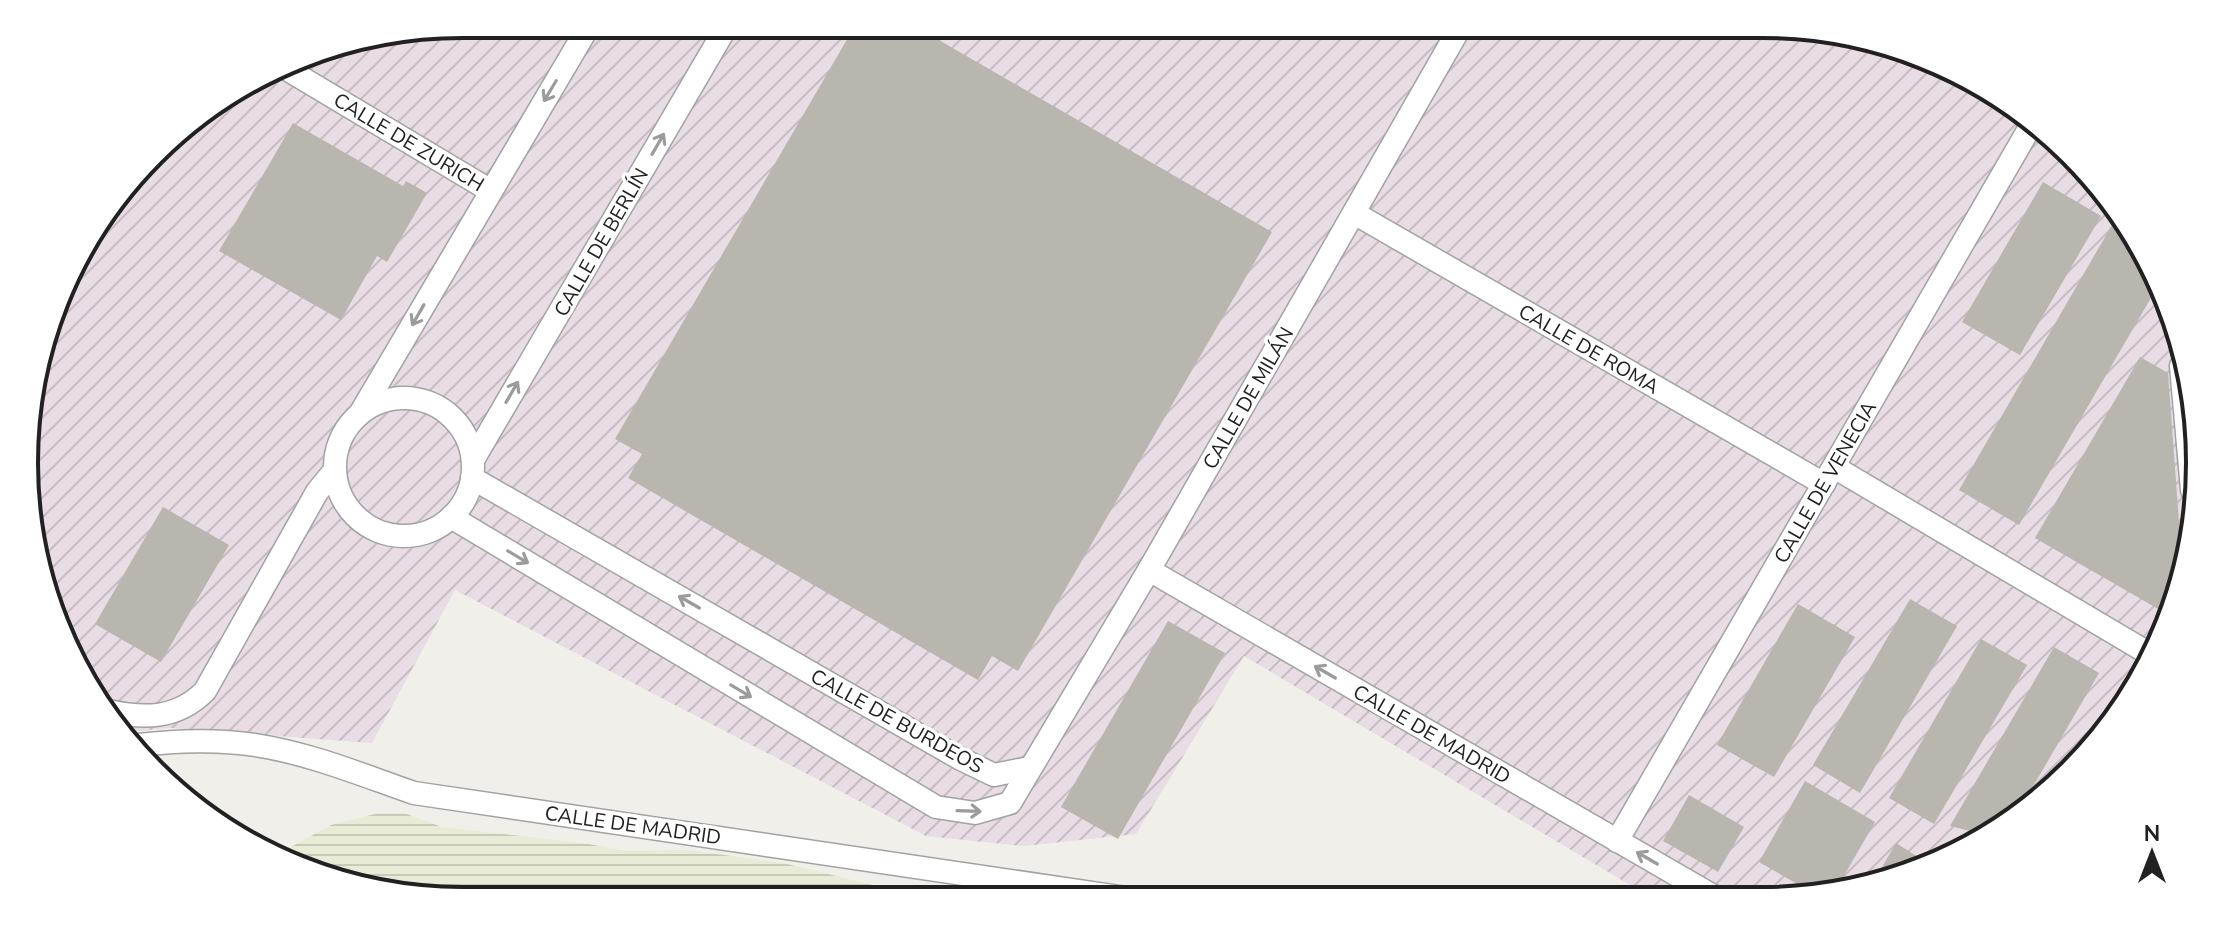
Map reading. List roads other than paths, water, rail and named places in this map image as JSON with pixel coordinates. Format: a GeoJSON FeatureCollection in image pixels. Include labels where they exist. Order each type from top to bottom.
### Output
{"type":"FeatureCollection","features":[{"type":"Feature","properties":{"kind":"street"},"geometry":{"type":"LineString","coordinates":[[361,412],[380,402],[400,398],[431,404],[456,422],[467,440],[472,469],[465,499],[451,517],[433,530],[411,536],[389,535],[368,526],[351,512],[339,493],[334,471],[337,449],[346,428],[361,412],[582,38]]}},
{"type":"Feature","properties":{"kind":"street","name":"CALLE DE BERLÍN"},"geometry":{"type":"LineString","coordinates":[[472,469],[720,38]]}},
{"type":"Feature","properties":{"kind":"street","name":"CALLE DE MILÁN"},"geometry":{"type":"LineString","coordinates":[[1029,768],[1149,570],[1454,38]]}},
{"type":"Feature","properties":{"kind":"street","name":"CALLE DE ZURICH"},"geometry":{"type":"LineString","coordinates":[[294,73],[491,191]]}},
{"type":"Feature","properties":{"kind":"street","name":"CALLE DE VENECIA"},"geometry":{"type":"LineString","coordinates":[[1617,841],[2027,132]]}},
{"type":"Feature","properties":{"kind":"street","name":"CALLE DE ROMA"},"geometry":{"type":"LineString","coordinates":[[1354,213],[2142,650]]}},
{"type":"Feature","properties":{"kind":"street","name":"CALLE DE BURDEOS"},"geometry":{"type":"LineString","coordinates":[[472,469],[959,758],[994,775],[1029,768]]}},
{"type":"Feature","properties":{"kind":"street"},"geometry":{"type":"LineString","coordinates":[[120,713],[147,716],[169,714],[192,704],[205,691],[317,492],[334,471]]}},
{"type":"Feature","properties":{"kind":"street"},"geometry":{"type":"LineString","coordinates":[[451,517],[936,807],[975,813],[1010,803],[1029,768]]}},
{"type":"Feature","properties":{"kind":"street","name":"CALLE DE MADRID"},"geometry":{"type":"LineString","coordinates":[[1149,570],[1698,887]]}},
{"type":"Feature","properties":{"kind":"street","name":"CALLE DE MADRID"},"geometry":{"type":"LineString","coordinates":[[145,744],[185,740],[258,745],[334,765],[414,793],[1052,887]]}}]}
